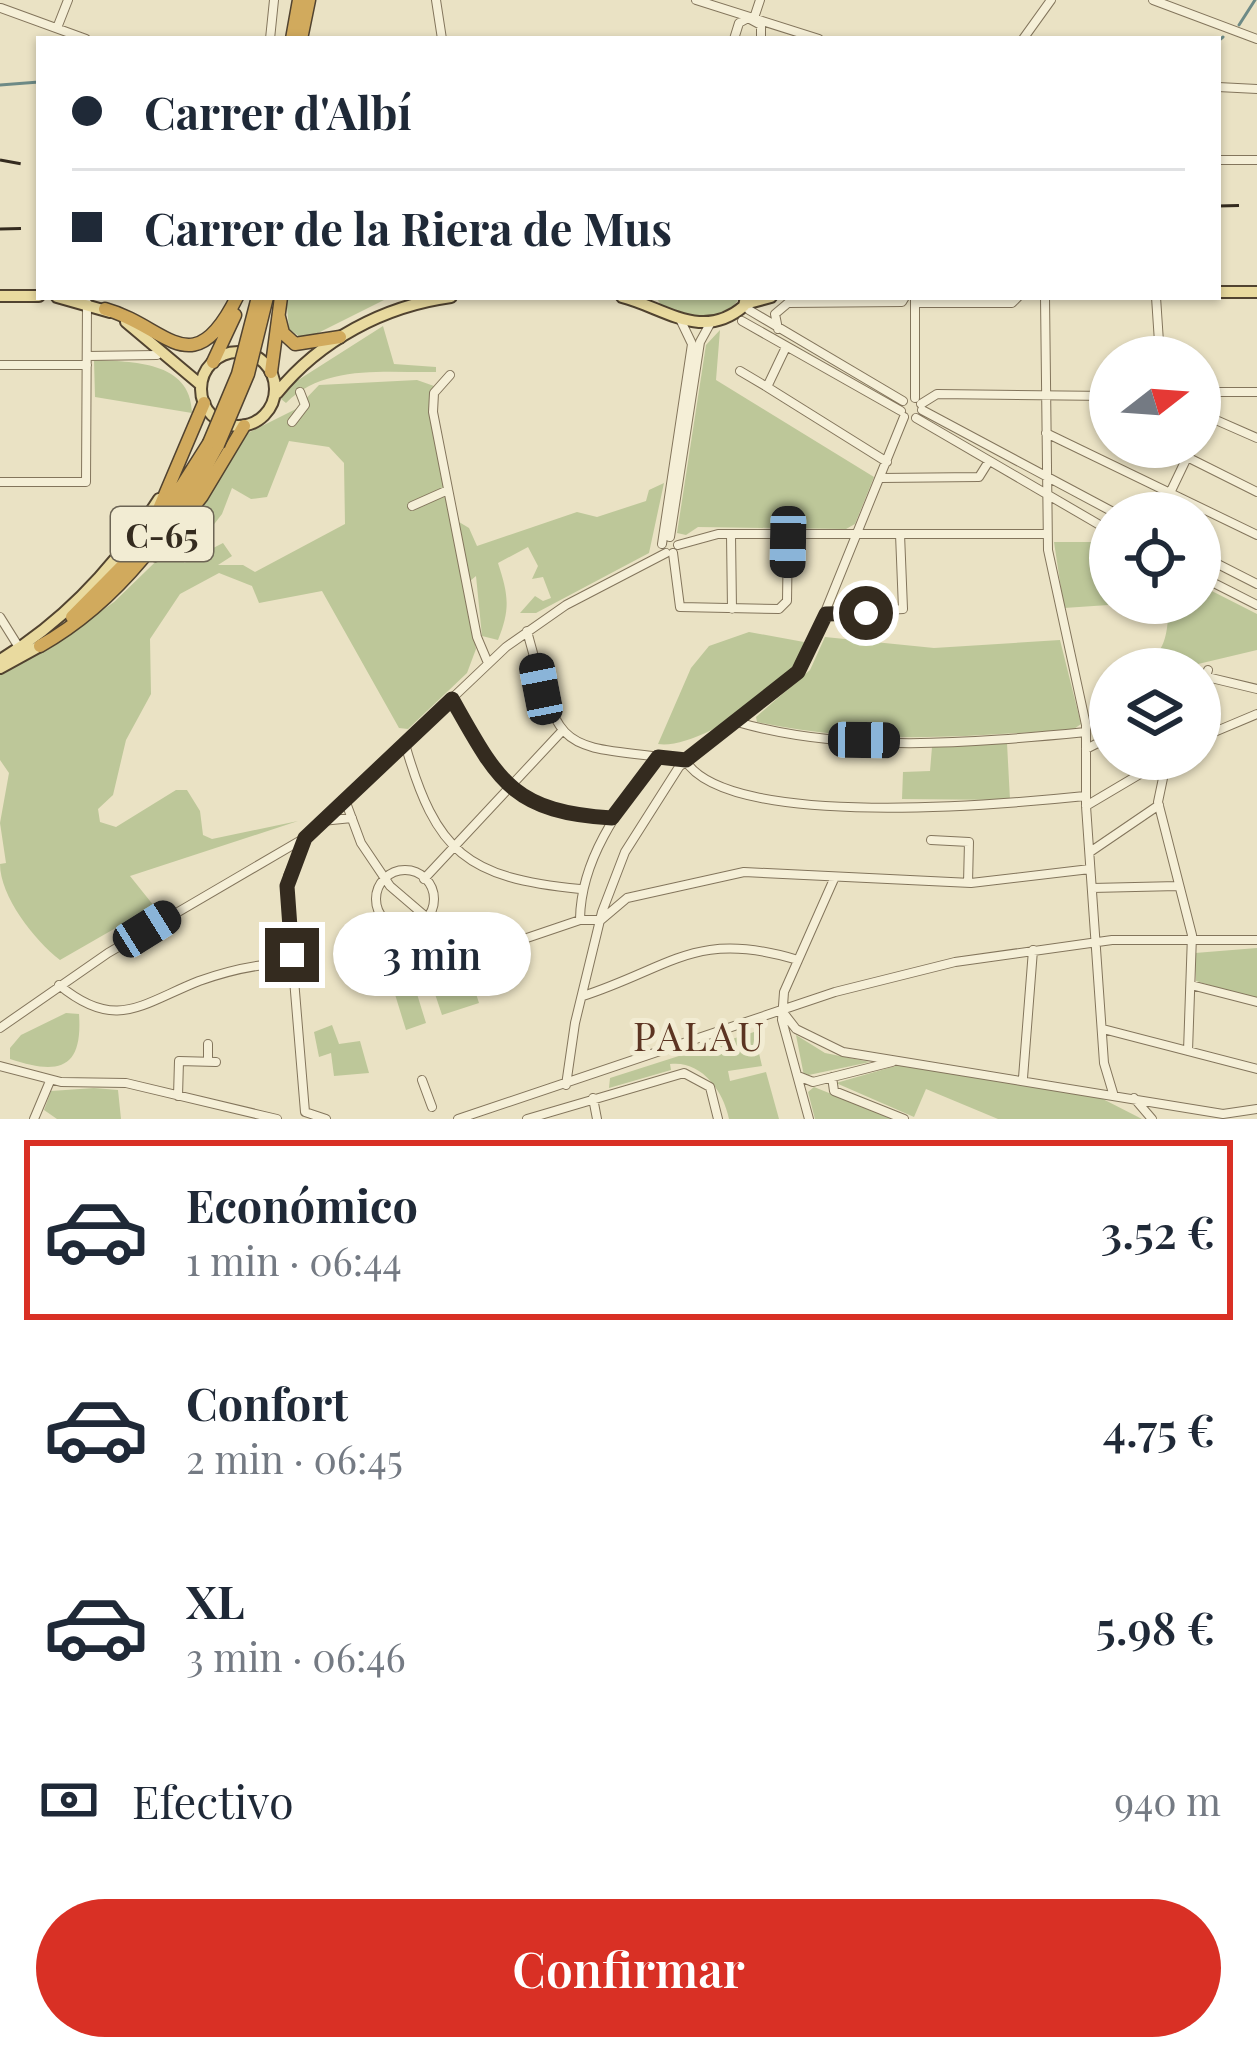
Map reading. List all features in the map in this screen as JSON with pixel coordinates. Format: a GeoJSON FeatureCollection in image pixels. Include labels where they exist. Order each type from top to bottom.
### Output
{"type":"FeatureCollection","features":[{"type":"Feature","properties":{"kind":"highway"},"geometry":{"type":"LineString","coordinates":[[296,36],[299,0]]}},
{"type":"Feature","properties":{"kind":"highway"},"geometry":{"type":"LineString","coordinates":[[297,36],[308,0]]}},
{"type":"Feature","properties":{"kind":"highway"},"geometry":{"type":"LineString","coordinates":[[105,310],[166,342],[187,346],[215,334],[237,300]]}},
{"type":"Feature","properties":{"kind":"highway"},"geometry":{"type":"LineString","coordinates":[[212,363],[238,300]]}},
{"type":"Feature","properties":{"kind":"highway","name":"C-65"},"geometry":{"type":"LineString","coordinates":[[40,646],[109,582],[175,503],[214,444],[257,300]]}},
{"type":"Feature","properties":{"kind":"highway","name":"C-65"},"geometry":{"type":"LineString","coordinates":[[40,646],[91,611],[153,546],[214,444],[248,374],[266,300]]}},
{"type":"Feature","properties":{"kind":"highway"},"geometry":{"type":"LineString","coordinates":[[271,373],[281,300]]}},
{"type":"Feature","properties":{"kind":"highway"},"geometry":{"type":"LineString","coordinates":[[279,317],[283,333],[295,344],[340,337]]}},
{"type":"Feature","properties":{"kind":"highway"},"geometry":{"type":"LineString","coordinates":[[109,582],[151,526],[204,404]]}},
{"type":"Feature","properties":{"kind":"highway"},"geometry":{"type":"LineString","coordinates":[[91,611],[168,542],[244,426]]}},
{"type":"Feature","properties":{"kind":"main road"},"geometry":{"type":"LineString","coordinates":[[1221,292],[1257,292]]}},
{"type":"Feature","properties":{"kind":"main road"},"geometry":{"type":"LineString","coordinates":[[0,296],[36,296]]}},
{"type":"Feature","properties":{"kind":"main road"},"geometry":{"type":"LineString","coordinates":[[75,300],[105,310],[183,365],[201,385],[204,404],[220,422],[244,426],[264,416],[274,395],[299,368],[340,337],[400,308],[437,300]]}},
{"type":"Feature","properties":{"kind":"main road"},"geometry":{"type":"LineString","coordinates":[[630,300],[681,321],[711,322],[743,309]]}},
{"type":"Feature","properties":{"kind":"main road"},"geometry":{"type":"LineString","coordinates":[[653,300],[662,313]]}},
{"type":"Feature","properties":{"kind":"main road"},"geometry":{"type":"LineString","coordinates":[[183,365],[245,353],[271,373],[274,395]]}},
{"type":"Feature","properties":{"kind":"main road"},"geometry":{"type":"LineString","coordinates":[[201,385],[212,363]]}},
{"type":"Feature","properties":{"kind":"main road"},"geometry":{"type":"LineString","coordinates":[[271,373],[299,368]]}},
{"type":"Feature","properties":{"kind":"main road"},"geometry":{"type":"LineString","coordinates":[[7,658],[62,616],[113,563],[178,471]]}},
{"type":"Feature","properties":{"kind":"main road","name":"C-65"},"geometry":{"type":"LineString","coordinates":[[7,658],[40,646]]}},
{"type":"Feature","properties":{"kind":"street"},"geometry":{"type":"LineString","coordinates":[[57,28],[68,0]]}},
{"type":"Feature","properties":{"kind":"street"},"geometry":{"type":"LineString","coordinates":[[269,36],[274,0]]}},
{"type":"Feature","properties":{"kind":"street"},"geometry":{"type":"LineString","coordinates":[[436,0],[442,36]]}},
{"type":"Feature","properties":{"kind":"street"},"geometry":{"type":"LineString","coordinates":[[696,0],[810,36]]}},
{"type":"Feature","properties":{"kind":"street"},"geometry":{"type":"LineString","coordinates":[[754,18],[760,0]]}},
{"type":"Feature","properties":{"kind":"street"},"geometry":{"type":"LineString","coordinates":[[1025,36],[1052,0]]}},
{"type":"Feature","properties":{"kind":"street"},"geometry":{"type":"LineString","coordinates":[[1153,0],[1257,39]]}},
{"type":"Feature","properties":{"kind":"street"},"geometry":{"type":"LineString","coordinates":[[2,7],[78,36]]}},
{"type":"Feature","properties":{"kind":"street"},"geometry":{"type":"LineString","coordinates":[[735,36],[740,23],[754,18]]}},
{"type":"Feature","properties":{"kind":"street"},"geometry":{"type":"LineString","coordinates":[[754,18],[762,36]]}},
{"type":"Feature","properties":{"kind":"street"},"geometry":{"type":"LineString","coordinates":[[1221,86],[1257,89]]}},
{"type":"Feature","properties":{"kind":"street"},"geometry":{"type":"LineString","coordinates":[[1221,160],[1257,160]]}},
{"type":"Feature","properties":{"kind":"street"},"geometry":{"type":"LineString","coordinates":[[778,331],[777,311],[792,300],[903,300]]}},
{"type":"Feature","properties":{"kind":"street"},"geometry":{"type":"LineString","coordinates":[[1015,300],[915,300],[919,407],[988,465],[1089,520]]}},
{"type":"Feature","properties":{"kind":"street"},"geometry":{"type":"LineString","coordinates":[[1045,300],[1049,567],[1086,732],[1090,869],[1113,1093]]}},
{"type":"Feature","properties":{"kind":"street"},"geometry":{"type":"LineString","coordinates":[[1156,300],[1159,336]]}},
{"type":"Feature","properties":{"kind":"street"},"geometry":{"type":"LineString","coordinates":[[0,482],[86,482],[87,302]]}},
{"type":"Feature","properties":{"kind":"street"},"geometry":{"type":"LineString","coordinates":[[743,309],[903,410],[919,407],[1089,500]]}},
{"type":"Feature","properties":{"kind":"street"},"geometry":{"type":"LineString","coordinates":[[743,309],[786,347],[903,410],[919,407],[937,394],[1089,396]]}},
{"type":"Feature","properties":{"kind":"street"},"geometry":{"type":"LineString","coordinates":[[681,321],[692,344],[670,547],[677,604],[732,609],[785,605],[788,534]]}},
{"type":"Feature","properties":{"kind":"street"},"geometry":{"type":"LineString","coordinates":[[670,547],[700,342],[711,322]]}},
{"type":"Feature","properties":{"kind":"street"},"geometry":{"type":"LineString","coordinates":[[767,387],[786,347]]}},
{"type":"Feature","properties":{"kind":"street"},"geometry":{"type":"LineString","coordinates":[[0,365],[157,355]]}},
{"type":"Feature","properties":{"kind":"street"},"geometry":{"type":"LineString","coordinates":[[740,371],[887,461]]}},
{"type":"Feature","properties":{"kind":"street"},"geometry":{"type":"LineString","coordinates":[[450,375],[437,388],[432,405],[477,637],[488,663]]}},
{"type":"Feature","properties":{"kind":"street"},"geometry":{"type":"LineString","coordinates":[[292,422],[305,405],[300,392]]}},
{"type":"Feature","properties":{"kind":"street"},"geometry":{"type":"LineString","coordinates":[[1221,392],[1257,392]]}},
{"type":"Feature","properties":{"kind":"street"},"geometry":{"type":"LineString","coordinates":[[566,1085],[601,916],[646,810],[686,760],[798,672],[881,478],[903,410]]}},
{"type":"Feature","properties":{"kind":"street"},"geometry":{"type":"LineString","coordinates":[[1221,422],[1257,438]]}},
{"type":"Feature","properties":{"kind":"street"},"geometry":{"type":"LineString","coordinates":[[1046,433],[1166,492]]}},
{"type":"Feature","properties":{"kind":"street"},"geometry":{"type":"LineString","coordinates":[[881,478],[979,477],[988,465]]}},
{"type":"Feature","properties":{"kind":"street"},"geometry":{"type":"LineString","coordinates":[[1217,468],[1257,492]]}},
{"type":"Feature","properties":{"kind":"street"},"geometry":{"type":"LineString","coordinates":[[412,506],[448,490]]}},
{"type":"Feature","properties":{"kind":"street"},"geometry":{"type":"LineString","coordinates":[[1221,518],[1257,535]]}},
{"type":"Feature","properties":{"kind":"street"},"geometry":{"type":"LineString","coordinates":[[826,614],[900,612],[905,605],[900,534]]}},
{"type":"Feature","properties":{"kind":"street"},"geometry":{"type":"LineString","coordinates":[[326,1119],[305,1112],[287,886],[305,838],[523,634],[670,547],[731,535],[1047,534]]}},
{"type":"Feature","properties":{"kind":"street"},"geometry":{"type":"LineString","coordinates":[[731,535],[732,609]]}},
{"type":"Feature","properties":{"kind":"street"},"geometry":{"type":"LineString","coordinates":[[1221,566],[1257,584]]}},
{"type":"Feature","properties":{"kind":"street"},"geometry":{"type":"LineString","coordinates":[[1221,587],[1257,605]]}},
{"type":"Feature","properties":{"kind":"street"},"geometry":{"type":"LineString","coordinates":[[0,617],[9,635],[7,658]]}},
{"type":"Feature","properties":{"kind":"street"},"geometry":{"type":"LineString","coordinates":[[523,634],[545,704],[563,730],[603,753],[686,760],[719,789],[776,802],[1002,806],[1085,801],[1126,780]]}},
{"type":"Feature","properties":{"kind":"street"},"geometry":{"type":"LineString","coordinates":[[1221,684],[1257,688]]}},
{"type":"Feature","properties":{"kind":"street"},"geometry":{"type":"LineString","coordinates":[[452,699],[482,754],[509,789],[553,811],[612,818]]}},
{"type":"Feature","properties":{"kind":"street"},"geometry":{"type":"LineString","coordinates":[[1221,729],[1257,714]]}},
{"type":"Feature","properties":{"kind":"street"},"geometry":{"type":"LineString","coordinates":[[736,722],[840,740],[975,740],[1086,732]]}},
{"type":"Feature","properties":{"kind":"street"},"geometry":{"type":"LineString","coordinates":[[424,880],[563,730]]}},
{"type":"Feature","properties":{"kind":"street"},"geometry":{"type":"LineString","coordinates":[[405,744],[424,806],[454,848],[506,878],[580,889]]}},
{"type":"Feature","properties":{"kind":"street"},"geometry":{"type":"LineString","coordinates":[[580,920],[580,889],[612,818],[658,757]]}},
{"type":"Feature","properties":{"kind":"street"},"geometry":{"type":"LineString","coordinates":[[1159,780],[1159,805],[1192,943],[1188,1052]]}},
{"type":"Feature","properties":{"kind":"street"},"geometry":{"type":"LineString","coordinates":[[345,800],[382,877],[428,919],[460,937],[494,944],[601,916],[627,898],[701,878],[772,872],[968,883],[1090,869]]}},
{"type":"Feature","properties":{"kind":"street"},"geometry":{"type":"LineString","coordinates":[[1089,853],[1159,805]]}},
{"type":"Feature","properties":{"kind":"street"},"geometry":{"type":"LineString","coordinates":[[320,821],[352,818]]}},
{"type":"Feature","properties":{"kind":"street"},"geometry":{"type":"LineString","coordinates":[[0,1028],[59,985],[267,856],[305,838]]}},
{"type":"Feature","properties":{"kind":"street"},"geometry":{"type":"LineString","coordinates":[[931,840],[969,842],[968,883]]}},
{"type":"Feature","properties":{"kind":"street"},"geometry":{"type":"LineString","coordinates":[[403,871],[424,880],[434,901],[428,919],[409,928],[386,920],[376,898],[382,877],[403,871]]}},
{"type":"Feature","properties":{"kind":"street"},"geometry":{"type":"LineString","coordinates":[[809,1119],[782,1011],[798,960],[834,879]]}},
{"type":"Feature","properties":{"kind":"street"},"geometry":{"type":"LineString","coordinates":[[1092,887],[1178,886]]}},
{"type":"Feature","properties":{"kind":"street"},"geometry":{"type":"LineString","coordinates":[[580,903],[601,916]]}},
{"type":"Feature","properties":{"kind":"street"},"geometry":{"type":"LineString","coordinates":[[458,1119],[488,1116],[782,1011],[901,975],[1097,941],[1257,940]]}},
{"type":"Feature","properties":{"kind":"street"},"geometry":{"type":"LineString","coordinates":[[581,996],[694,950],[748,947],[798,960]]}},
{"type":"Feature","properties":{"kind":"street"},"geometry":{"type":"LineString","coordinates":[[1023,1078],[1033,950]]}},
{"type":"Feature","properties":{"kind":"street"},"geometry":{"type":"LineString","coordinates":[[59,985],[87,1005],[124,1012],[236,969],[293,962]]}},
{"type":"Feature","properties":{"kind":"street"},"geometry":{"type":"LineString","coordinates":[[1191,986],[1257,1002]]}},
{"type":"Feature","properties":{"kind":"street"},"geometry":{"type":"LineString","coordinates":[[782,1011],[790,1025],[820,1044],[873,1062]]}},
{"type":"Feature","properties":{"kind":"street"},"geometry":{"type":"LineString","coordinates":[[1103,1029],[1257,1070]]}},
{"type":"Feature","properties":{"kind":"street"},"geometry":{"type":"LineString","coordinates":[[178,1096],[179,1061],[212,1062],[208,1044]]}},
{"type":"Feature","properties":{"kind":"street"},"geometry":{"type":"LineString","coordinates":[[797,1074],[813,1082],[873,1062],[899,1060],[1223,1114],[1257,1109]]}},
{"type":"Feature","properties":{"kind":"street"},"geometry":{"type":"LineString","coordinates":[[0,1066],[50,1081],[127,1083],[278,1119]]}},
{"type":"Feature","properties":{"kind":"street"},"geometry":{"type":"LineString","coordinates":[[527,1119],[558,1114],[593,1099],[687,1073],[710,1087],[718,1119]]}},
{"type":"Feature","properties":{"kind":"street"},"geometry":{"type":"LineString","coordinates":[[832,1077],[834,1090],[904,1119]]}},
{"type":"Feature","properties":{"kind":"street"},"geometry":{"type":"LineString","coordinates":[[422,1080],[432,1107]]}},
{"type":"Feature","properties":{"kind":"street"},"geometry":{"type":"LineString","coordinates":[[34,1119],[50,1081]]}},
{"type":"Feature","properties":{"kind":"street"},"geometry":{"type":"LineString","coordinates":[[803,1098],[813,1082]]}},
{"type":"Feature","properties":{"kind":"street"},"geometry":{"type":"LineString","coordinates":[[1133,1096],[1151,1119]]}},
{"type":"Feature","properties":{"kind":"street"},"geometry":{"type":"LineString","coordinates":[[593,1099],[597,1119]]}},
{"type":"Feature","properties":{"kind":"green space"},"geometry":{"type":"Polygon","coordinates":[[[286,300],[384,300],[304,340],[289,329],[286,300]]]}},
{"type":"Feature","properties":{"kind":"green space"},"geometry":{"type":"Polygon","coordinates":[[[658,300],[738,300],[715,315],[683,314],[662,307],[658,300]]]}},
{"type":"Feature","properties":{"kind":"green space"},"geometry":{"type":"Polygon","coordinates":[[[383,326],[394,364],[436,367],[436,372],[337,376],[286,403],[281,399],[295,382],[383,326]]]}},
{"type":"Feature","properties":{"kind":"green space"},"geometry":{"type":"Polygon","coordinates":[[[720,330],[716,380],[874,477],[855,524],[846,529],[698,527],[686,535],[677,533],[706,345],[720,330]]]}},
{"type":"Feature","properties":{"kind":"green space"},"geometry":{"type":"Polygon","coordinates":[[[94,360],[141,364],[170,373],[189,396],[192,413],[95,397],[94,360]]]}},
{"type":"Feature","properties":{"kind":"green space"},"geometry":{"type":"Polygon","coordinates":[[[417,380],[434,386],[429,404],[476,649],[467,673],[408,729],[399,728],[322,591],[259,603],[252,586],[219,573],[180,594],[150,639],[151,694],[126,740],[113,795],[98,809],[100,822],[116,827],[176,790],[187,790],[200,811],[203,835],[212,839],[298,821],[130,876],[154,906],[60,960],[20,916],[2,876],[0,864],[6,863],[0,823],[9,773],[0,760],[0,672],[60,640],[114,602],[179,539],[246,434],[296,409],[319,385],[417,380]],[[289,441],[267,497],[251,499],[232,488],[222,514],[184,563],[223,543],[232,556],[218,565],[243,565],[255,572],[345,524],[344,463],[329,447],[289,441]]]}},
{"type":"Feature","properties":{"kind":"green space"},"geometry":{"type":"Polygon","coordinates":[[[664,483],[649,553],[536,613],[520,613],[535,596],[543,601],[551,598],[543,577],[532,579],[538,566],[528,547],[498,563],[506,593],[505,619],[498,640],[482,636],[476,576],[470,581],[459,522],[469,528],[477,546],[577,512],[597,517],[646,501],[649,490],[664,483]]]}},
{"type":"Feature","properties":{"kind":"green space"},"geometry":{"type":"Polygon","coordinates":[[[1054,542],[1089,542],[1089,606],[1064,608],[1054,542]]]}},
{"type":"Feature","properties":{"kind":"green space"},"geometry":{"type":"Polygon","coordinates":[[[1221,596],[1257,614],[1257,650],[1221,659],[1221,648],[1160,648],[1167,624],[1221,624],[1221,596]]]}},
{"type":"Feature","properties":{"kind":"green space"},"geometry":{"type":"Polygon","coordinates":[[[749,632],[804,642],[785,676],[744,711],[697,737],[658,744],[691,668],[709,646],[749,632]]]}},
{"type":"Feature","properties":{"kind":"green space"},"geometry":{"type":"Polygon","coordinates":[[[825,637],[934,648],[1060,640],[1081,724],[1074,729],[915,737],[836,734],[757,722],[756,717],[810,670],[825,637]]]}},
{"type":"Feature","properties":{"kind":"green space"},"geometry":{"type":"Polygon","coordinates":[[[1007,743],[1010,800],[902,799],[903,772],[930,771],[932,747],[1007,743]]]}},
{"type":"Feature","properties":{"kind":"green space"},"geometry":{"type":"Polygon","coordinates":[[[1257,948],[1257,999],[1196,981],[1195,953],[1257,948]]]}},
{"type":"Feature","properties":{"kind":"green space"},"geometry":{"type":"Polygon","coordinates":[[[466,963],[479,1003],[442,1015],[429,976],[466,963]]]}},
{"type":"Feature","properties":{"kind":"green space"},"geometry":{"type":"Polygon","coordinates":[[[413,981],[426,1023],[406,1030],[393,988],[413,981]]]}},
{"type":"Feature","properties":{"kind":"green space"},"geometry":{"type":"Polygon","coordinates":[[[66,1013],[79,1014],[79,1033],[77,1047],[64,1064],[42,1067],[10,1059],[10,1048],[21,1035],[66,1013]]]}},
{"type":"Feature","properties":{"kind":"green space"},"geometry":{"type":"Polygon","coordinates":[[[332,1025],[339,1044],[360,1041],[369,1073],[334,1076],[331,1053],[319,1057],[314,1032],[332,1025]]]}},
{"type":"Feature","properties":{"kind":"green space"},"geometry":{"type":"Polygon","coordinates":[[[754,1032],[762,1066],[728,1071],[730,1081],[766,1072],[779,1119],[729,1119],[708,1079],[681,1064],[609,1088],[610,1078],[754,1032]]]}},
{"type":"Feature","properties":{"kind":"green space"},"geometry":{"type":"Polygon","coordinates":[[[796,1035],[825,1053],[870,1062],[804,1076],[796,1035]]]}},
{"type":"Feature","properties":{"kind":"green space"},"geometry":{"type":"Polygon","coordinates":[[[899,1065],[1095,1095],[1142,1119],[998,1119],[926,1089],[914,1117],[836,1083],[899,1065]]]}},
{"type":"Feature","properties":{"kind":"green space"},"geometry":{"type":"Polygon","coordinates":[[[814,1087],[894,1119],[815,1119],[808,1092],[814,1087]]]}},
{"type":"Feature","properties":{"kind":"green space"},"geometry":{"type":"Polygon","coordinates":[[[118,1090],[121,1119],[57,1119],[44,1110],[51,1091],[118,1090]]]}},
{"type":"Feature","properties":{"kind":"waterway"},"geometry":{"type":"LineString","coordinates":[[1239,25],[1255,0]]}},
{"type":"Feature","properties":{"kind":"waterway"},"geometry":{"type":"LineString","coordinates":[[0,85],[36,82]]}},
{"type":"Feature","properties":{"kind":"railway"},"geometry":{"type":"LineString","coordinates":[[0,160],[36,166]]}},
{"type":"Feature","properties":{"kind":"railway"},"geometry":{"type":"LineString","coordinates":[[1221,206],[1257,205]]}},
{"type":"Feature","properties":{"kind":"railway"},"geometry":{"type":"LineString","coordinates":[[0,229],[36,228]]}},
{"type":"Feature","properties":{"kind":"district","name":"PALAU"},"geometry":{"type":"Point","coordinates":[700,1035]}},
{"type":"Feature","properties":{"kind":"route"},"geometry":{"type":"LineString","coordinates":[[292,955],[288,877],[305,838],[452,699],[490,768],[515,794],[553,811],[612,818],[658,757],[686,760],[798,672],[826,614],[866,613]]}}]}
